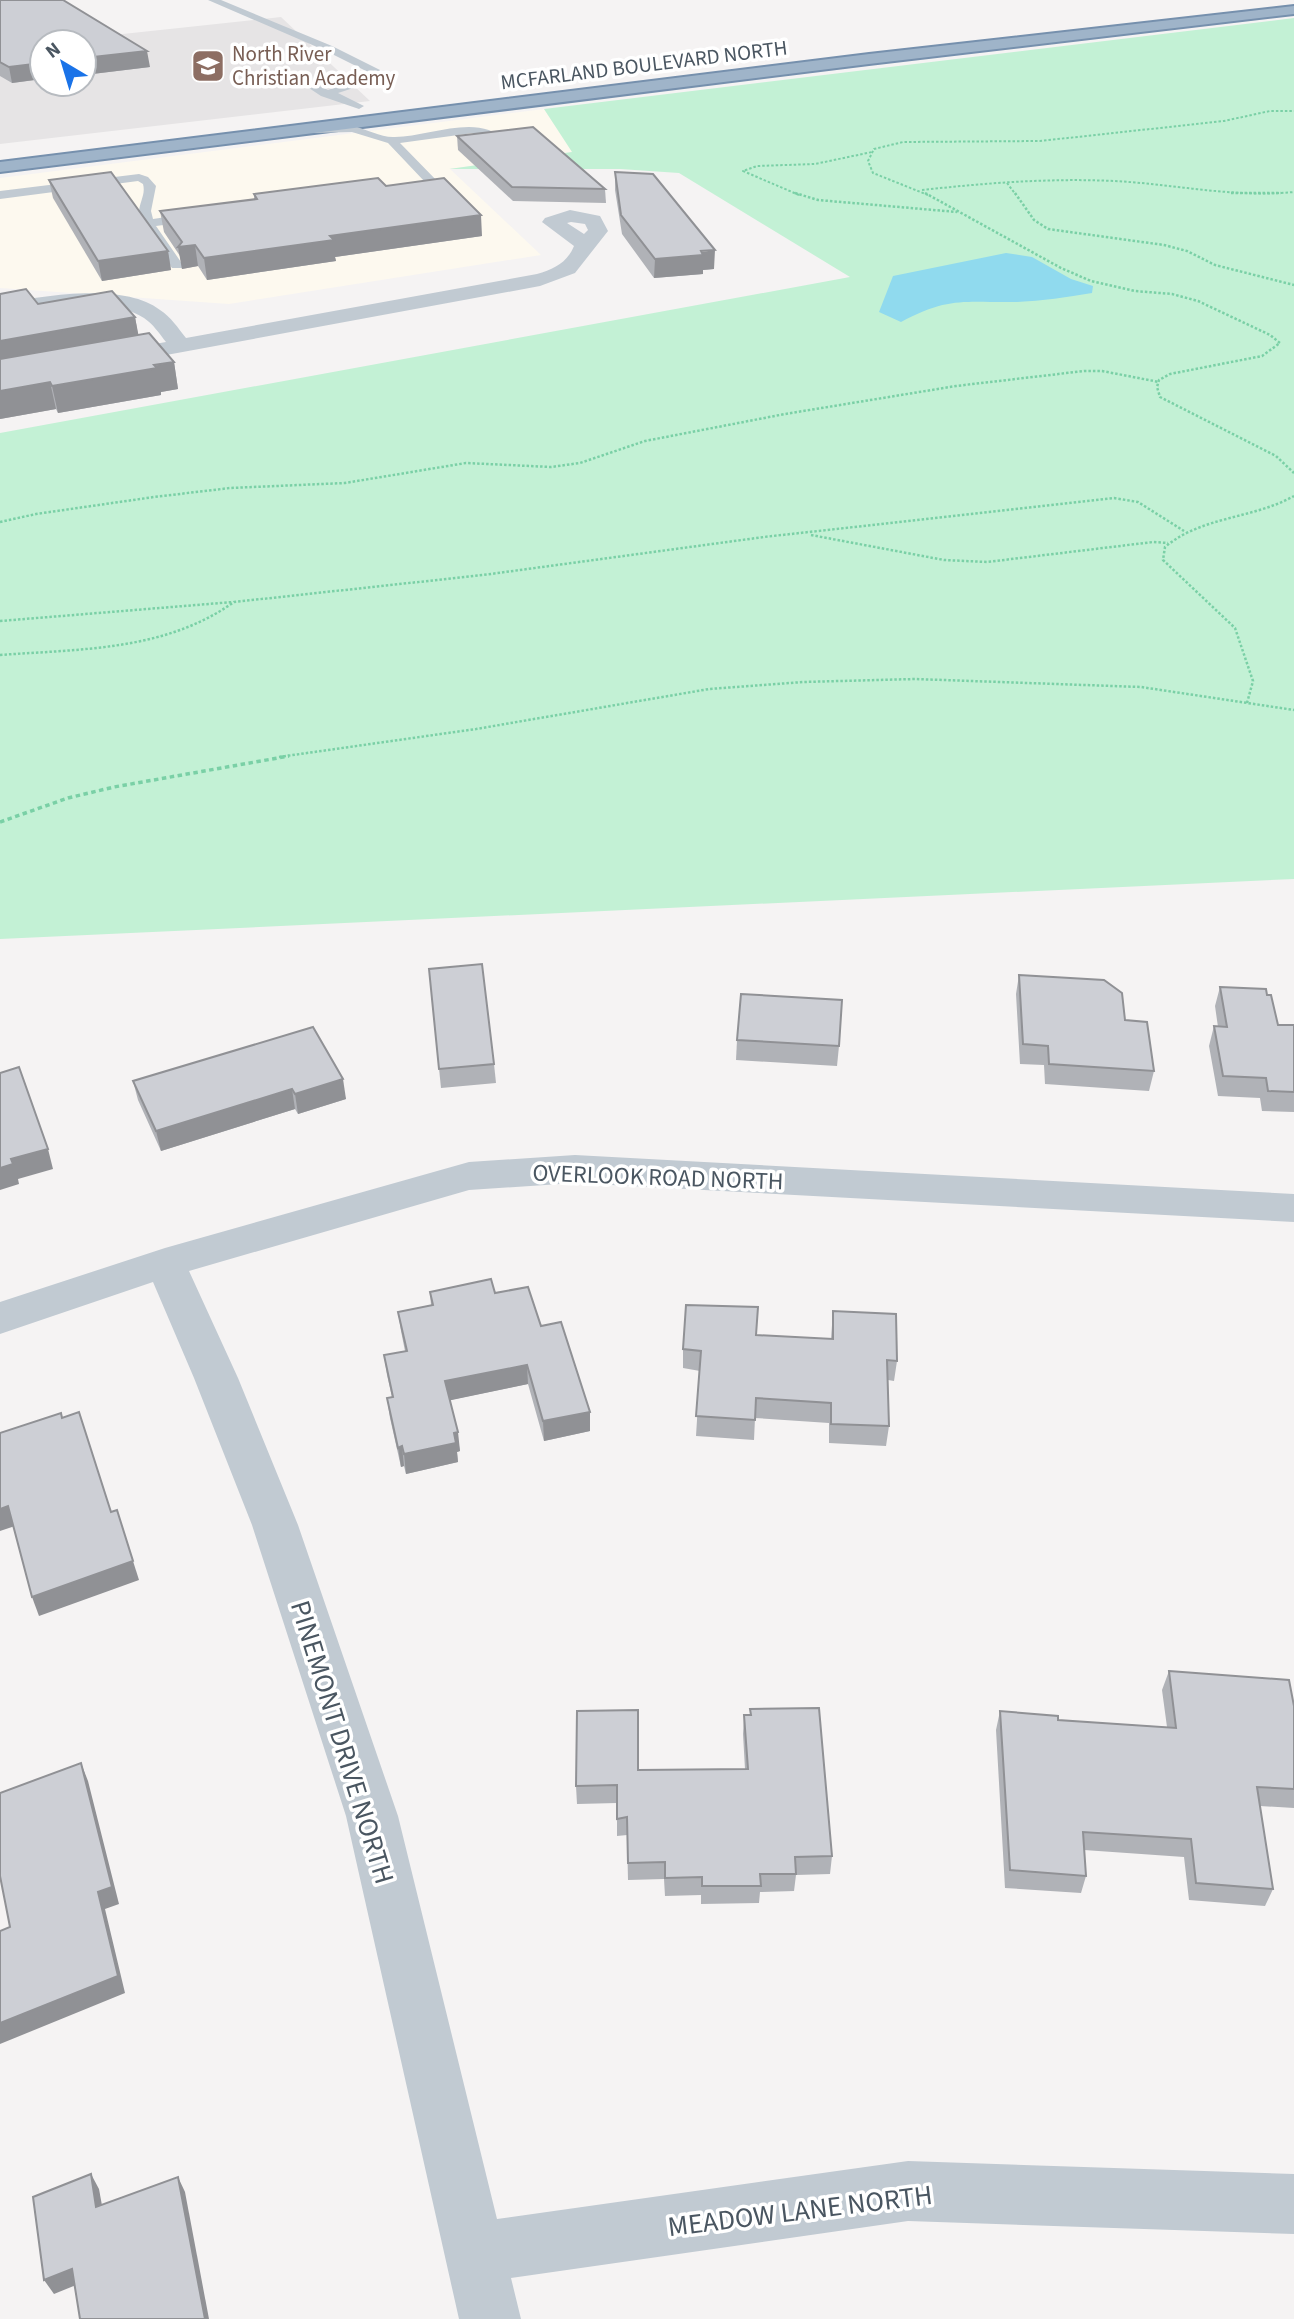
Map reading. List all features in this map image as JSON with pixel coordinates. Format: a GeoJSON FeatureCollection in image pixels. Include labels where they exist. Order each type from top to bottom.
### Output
{"type":"FeatureCollection","features":[{"type":"Feature","properties":{"kind":"highway","name":"MCFARLAND BOULEVARD NORTH"},"geometry":{"type":"LineString","coordinates":[[154,130],[1248,0]]}},
{"type":"Feature","properties":{"kind":"highway","name":"MCFARLAND BOULEVARD NORTH"},"geometry":{"type":"LineString","coordinates":[[0,167],[882,57],[1294,10]]}},
{"type":"Feature","properties":{"kind":"highway"},"geometry":{"type":"LineString","coordinates":[[308,130],[351,118],[360,111],[359,106]]}},
{"type":"Feature","properties":{"kind":"highway"},"geometry":{"type":"LineString","coordinates":[[0,152],[46,143]]}},
{"type":"Feature","properties":{"kind":"street"},"geometry":{"type":"LineString","coordinates":[[90,362],[540,280],[561,274],[574,265],[584,244]]}},
{"type":"Feature","properties":{"kind":"street"},"geometry":{"type":"LineString","coordinates":[[0,310],[67,301],[123,304],[147,310],[180,345]]}},
{"type":"Feature","properties":{"kind":"street","name":"OVERLOOK ROAD NORTH"},"geometry":{"type":"LineString","coordinates":[[0,1318],[165,1263],[469,1176],[575,1169],[1294,1208]]}},
{"type":"Feature","properties":{"kind":"street","name":"PINEMONT DRIVE NORTH"},"geometry":{"type":"LineString","coordinates":[[165,1263],[216,1378],[275,1525],[372,1816],[491,2319]]}},
{"type":"Feature","properties":{"kind":"street","name":"MEADOW LANE NORTH"},"geometry":{"type":"LineString","coordinates":[[475,2253],[908,2191],[1294,2204]]}},
{"type":"Feature","properties":{"kind":"lane"},"geometry":{"type":"LineString","coordinates":[[213,0],[328,48],[376,72],[374,78],[325,94]]}},
{"type":"Feature","properties":{"kind":"lane"},"geometry":{"type":"LineString","coordinates":[[308,84],[325,94],[349,100],[359,106]]}},
{"type":"Feature","properties":{"kind":"lane"},"geometry":{"type":"LineString","coordinates":[[392,141],[398,127],[416,117]]}},
{"type":"Feature","properties":{"kind":"lane"},"geometry":{"type":"LineString","coordinates":[[308,130],[353,129],[392,141],[473,130],[491,133],[499,141]]}},
{"type":"Feature","properties":{"kind":"lane"},"geometry":{"type":"LineString","coordinates":[[392,141],[434,184],[393,190]]}},
{"type":"Feature","properties":{"kind":"lane"},"geometry":{"type":"LineString","coordinates":[[0,195],[139,177],[146,179],[150,185],[151,197],[145,211],[149,223],[177,265]]}},
{"type":"Feature","properties":{"kind":"lane"},"geometry":{"type":"LineString","coordinates":[[149,223],[203,216]]}},
{"type":"Feature","properties":{"kind":"path"},"geometry":{"type":"LineString","coordinates":[[1294,111],[1270,111],[1224,121],[1040,141],[903,142],[874,149],[867,161],[873,173],[919,190],[1061,268],[1091,281],[1135,291],[1172,294],[1198,301],[1270,335],[1280,343],[1262,356],[1170,374],[1159,382],[1157,387],[1160,397],[1276,456],[1294,473]]}},
{"type":"Feature","properties":{"kind":"path"},"geometry":{"type":"LineString","coordinates":[[873,152],[815,164],[757,166],[743,171],[804,197],[818,200],[963,214]]}},
{"type":"Feature","properties":{"kind":"path"},"geometry":{"type":"LineString","coordinates":[[919,190],[1006,183],[1110,180],[1227,191],[1294,192]]}},
{"type":"Feature","properties":{"kind":"path"},"geometry":{"type":"LineString","coordinates":[[1006,183],[1034,220],[1048,229],[1164,245],[1187,251],[1222,267],[1294,285]]}},
{"type":"Feature","properties":{"kind":"path"},"geometry":{"type":"LineString","coordinates":[[0,522],[36,514],[154,497],[230,488],[345,483],[466,463],[551,467],[580,463],[645,441],[798,412],[995,382],[1102,371],[1159,382]]}},
{"type":"Feature","properties":{"kind":"path"},"geometry":{"type":"LineString","coordinates":[[1247,703],[1253,681],[1235,628],[1163,560],[1168,543],[1184,531],[1280,506],[1294,496]]}},
{"type":"Feature","properties":{"kind":"path"},"geometry":{"type":"LineString","coordinates":[[0,621],[234,602],[483,575],[803,533],[1114,498],[1138,502],[1184,531]]}},
{"type":"Feature","properties":{"kind":"path"},"geometry":{"type":"LineString","coordinates":[[803,533],[944,560],[987,562],[1153,542],[1168,543]]}},
{"type":"Feature","properties":{"kind":"path"},"geometry":{"type":"LineString","coordinates":[[0,655],[143,642],[169,635],[221,613],[234,602]]}},
{"type":"Feature","properties":{"kind":"path"},"geometry":{"type":"LineString","coordinates":[[0,822],[68,798],[114,787],[303,753],[476,729],[709,689],[803,682],[915,679],[1063,683],[1141,687],[1294,710]]}},
{"type":"Feature","properties":{"kind":"shaded area","name":"North River Christian Academy"},"geometry":{"type":"Polygon","coordinates":[[[281,17],[370,101],[0,144],[0,47],[28,44],[28,98],[98,98],[98,37],[281,17]]]}},
{"type":"Feature","properties":{"kind":"shaded area"},"geometry":{"type":"Polygon","coordinates":[[[544,109],[573,152],[450,169],[541,255],[229,304],[0,288],[0,178],[544,109]]]}},
{"type":"Feature","properties":{"kind":"green space"},"geometry":{"type":"Polygon","coordinates":[[[1294,18],[1294,879],[0,939],[0,433],[850,277],[679,173],[620,169],[449,169],[572,152],[544,109],[1294,18]]]}},
{"type":"Feature","properties":{"kind":"water"},"geometry":{"type":"Polygon","coordinates":[[[1006,253],[1032,257],[1071,279],[1093,286],[1092,293],[1054,299],[958,303],[932,308],[901,322],[879,312],[893,276],[1006,253]]]}},
{"type":"Feature","properties":{"kind":"building"},"geometry":{"type":"Polygon","coordinates":[[[0,0],[63,0],[147,51],[98,56],[98,28],[28,28],[28,65],[9,67],[0,62],[0,0]]]}},
{"type":"Feature","properties":{"kind":"building"},"geometry":{"type":"Polygon","coordinates":[[[533,127],[605,189],[512,187],[457,136],[533,127]]]}},
{"type":"Feature","properties":{"kind":"building"},"geometry":{"type":"Polygon","coordinates":[[[111,172],[168,251],[98,261],[49,180],[111,172]]]}},
{"type":"Feature","properties":{"kind":"building"},"geometry":{"type":"Polygon","coordinates":[[[615,172],[653,174],[715,250],[701,251],[703,255],[655,259],[621,215],[615,172]]]}},
{"type":"Feature","properties":{"kind":"building"},"geometry":{"type":"Polygon","coordinates":[[[378,178],[386,186],[444,178],[481,215],[330,236],[334,240],[204,258],[195,245],[178,247],[182,242],[160,211],[257,199],[254,194],[378,178]]]}},
{"type":"Feature","properties":{"kind":"building"},"geometry":{"type":"Polygon","coordinates":[[[26,289],[38,304],[112,291],[135,317],[0,341],[0,294],[26,289]]]}},
{"type":"Feature","properties":{"kind":"building"},"geometry":{"type":"Polygon","coordinates":[[[149,333],[174,362],[154,365],[157,368],[52,386],[50,382],[0,391],[0,359],[149,333]]]}},
{"type":"Feature","properties":{"kind":"building"},"geometry":{"type":"Polygon","coordinates":[[[482,964],[494,1064],[439,1069],[429,969],[482,964]]]}},
{"type":"Feature","properties":{"kind":"building"},"geometry":{"type":"Polygon","coordinates":[[[1019,975],[1104,980],[1122,993],[1125,1020],[1147,1022],[1154,1071],[1049,1064],[1048,1046],[1023,1044],[1019,975]]]}},
{"type":"Feature","properties":{"kind":"building"},"geometry":{"type":"Polygon","coordinates":[[[1220,987],[1266,989],[1267,995],[1271,995],[1278,1025],[1294,1025],[1294,1092],[1268,1091],[1266,1078],[1223,1076],[1214,1026],[1227,1027],[1220,987]]]}},
{"type":"Feature","properties":{"kind":"building"},"geometry":{"type":"Polygon","coordinates":[[[741,994],[842,1000],[839,1046],[737,1040],[741,994]]]}},
{"type":"Feature","properties":{"kind":"building"},"geometry":{"type":"Polygon","coordinates":[[[313,1027],[343,1079],[295,1094],[292,1089],[156,1131],[133,1081],[313,1027]]]}},
{"type":"Feature","properties":{"kind":"building"},"geometry":{"type":"Polygon","coordinates":[[[19,1067],[48,1149],[11,1159],[13,1164],[0,1168],[0,1073],[19,1067]]]}},
{"type":"Feature","properties":{"kind":"building"},"geometry":{"type":"Polygon","coordinates":[[[491,1279],[495,1293],[528,1287],[541,1326],[561,1322],[590,1412],[543,1421],[527,1365],[445,1381],[458,1432],[454,1433],[456,1443],[404,1454],[402,1446],[398,1448],[387,1398],[393,1397],[384,1355],[407,1351],[398,1312],[433,1305],[430,1292],[491,1279]]]}},
{"type":"Feature","properties":{"kind":"building"},"geometry":{"type":"Polygon","coordinates":[[[686,1305],[758,1307],[756,1335],[833,1339],[833,1311],[896,1314],[897,1361],[887,1360],[889,1426],[831,1424],[831,1403],[756,1398],[755,1420],[696,1416],[701,1351],[683,1349],[686,1305]]]}},
{"type":"Feature","properties":{"kind":"building"},"geometry":{"type":"Polygon","coordinates":[[[79,1412],[111,1512],[117,1510],[133,1561],[32,1597],[8,1506],[0,1509],[0,1433],[61,1413],[62,1418],[79,1412]]]}},
{"type":"Feature","properties":{"kind":"building"},"geometry":{"type":"Polygon","coordinates":[[[1169,1671],[1289,1680],[1294,1706],[1294,1789],[1257,1787],[1273,1889],[1196,1883],[1191,1839],[1083,1832],[1086,1876],[1010,1870],[1000,1711],[1058,1716],[1058,1720],[1176,1728],[1169,1671]]]}},
{"type":"Feature","properties":{"kind":"building"},"geometry":{"type":"Polygon","coordinates":[[[819,1708],[832,1856],[795,1857],[796,1874],[760,1874],[761,1886],[702,1886],[702,1877],[665,1878],[665,1862],[628,1863],[627,1817],[617,1819],[617,1785],[576,1786],[577,1711],[638,1710],[638,1770],[748,1769],[744,1715],[751,1715],[750,1709],[819,1708]]]}},
{"type":"Feature","properties":{"kind":"building"},"geometry":{"type":"Polygon","coordinates":[[[81,1763],[112,1887],[98,1892],[118,1976],[0,2023],[0,1931],[10,1927],[0,1876],[0,1793],[81,1763]]]}},
{"type":"Feature","properties":{"kind":"building"},"geometry":{"type":"Polygon","coordinates":[[[91,2174],[96,2207],[178,2177],[205,2319],[80,2319],[72,2269],[44,2280],[33,2197],[91,2174]]]}},
{"type":"Feature","properties":{"kind":"place","name":"North River Christian Academy"},"geometry":{"type":"Point","coordinates":[208,66]}}]}
